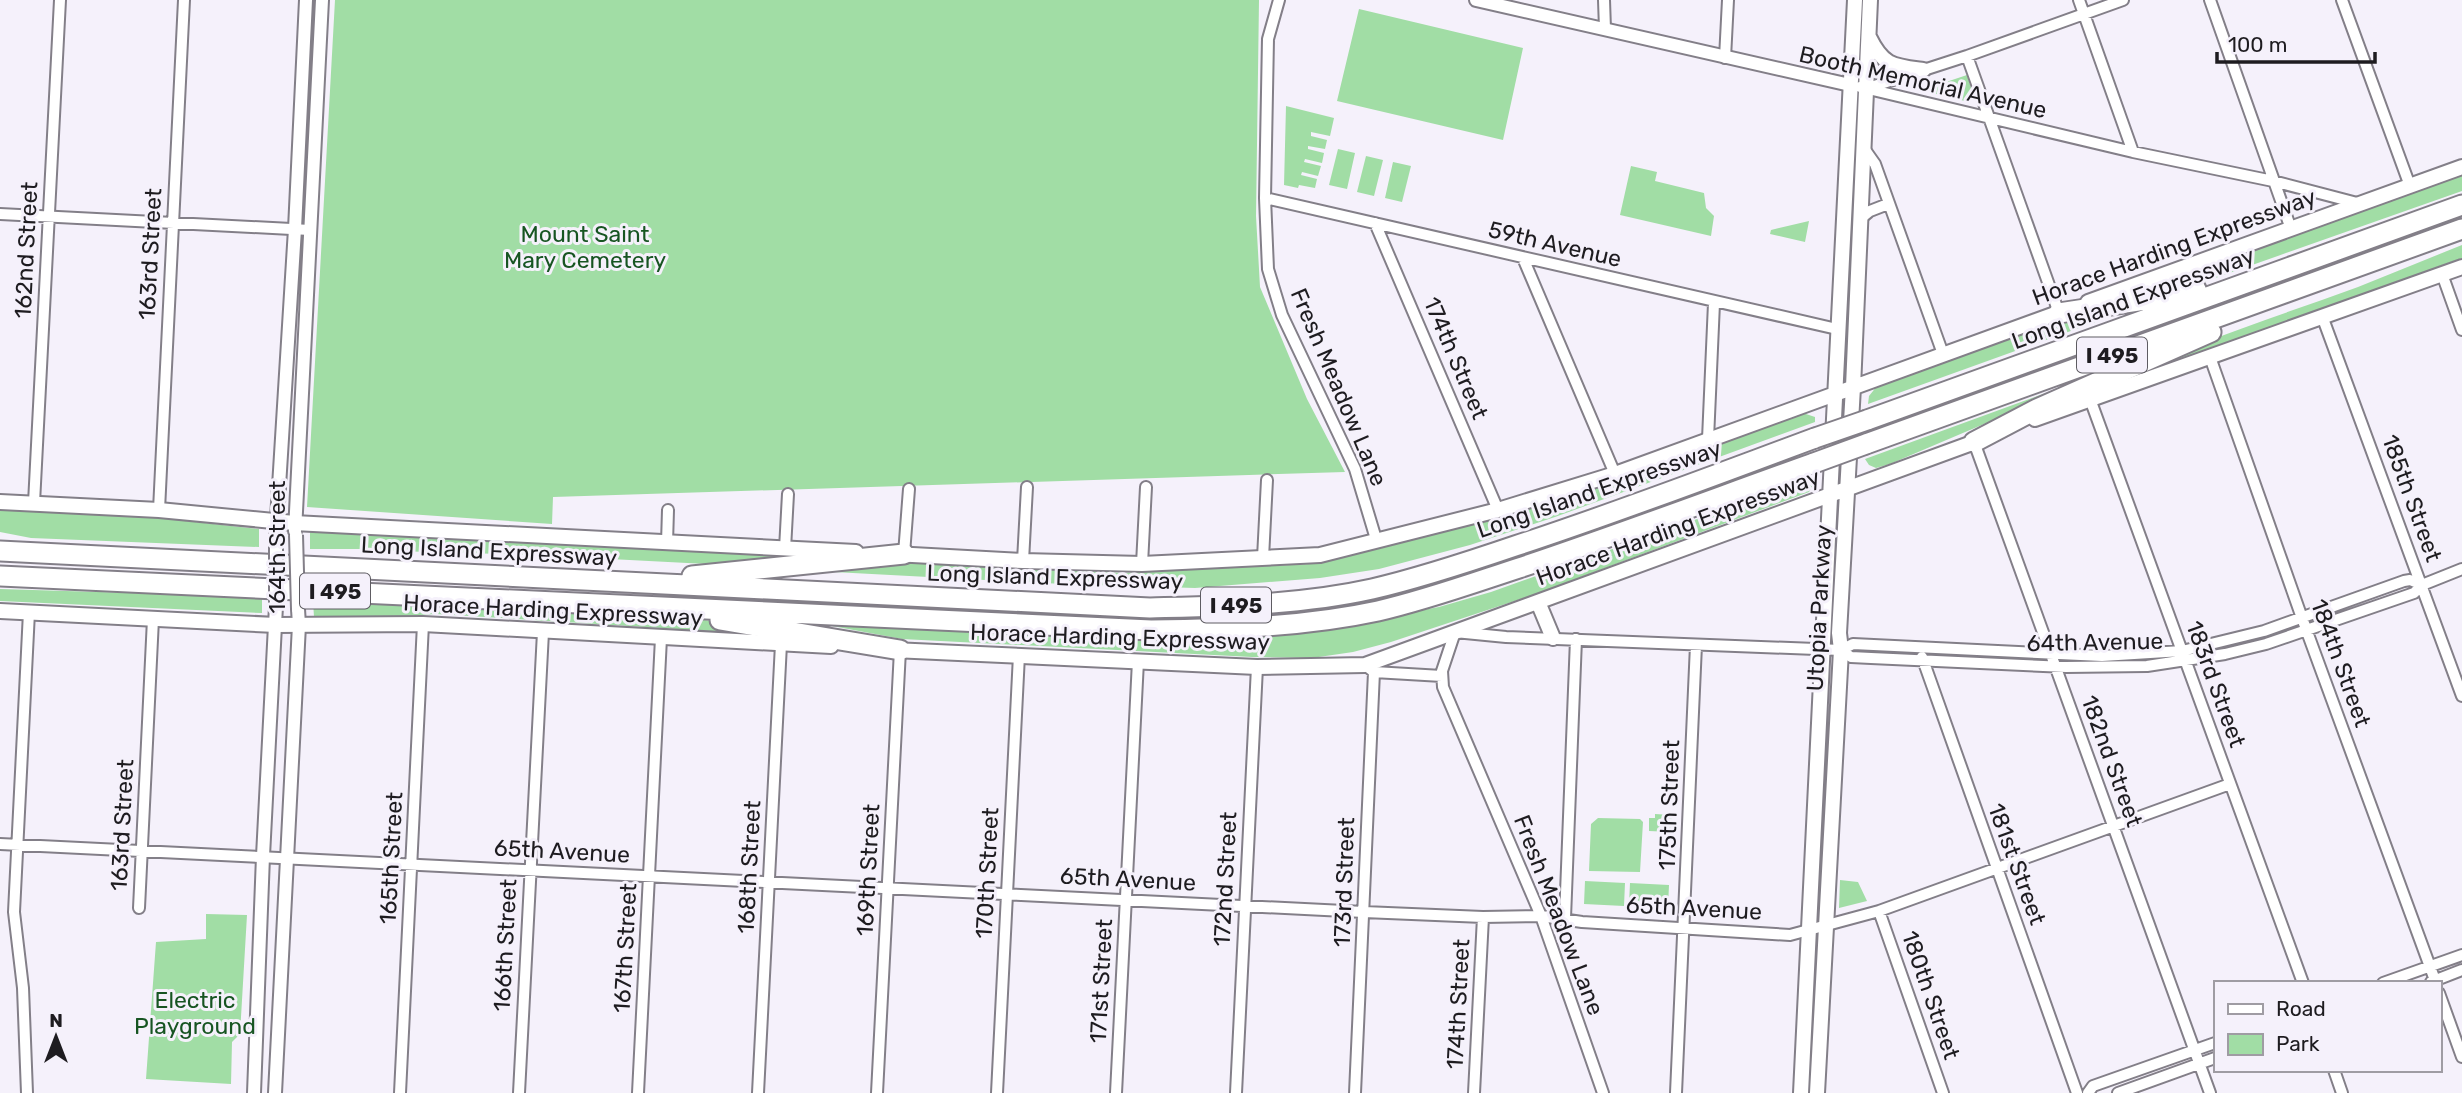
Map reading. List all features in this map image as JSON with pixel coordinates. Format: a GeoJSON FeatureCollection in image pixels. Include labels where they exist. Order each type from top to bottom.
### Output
{"type":"FeatureCollection","features":[{"type":"Feature","properties":{"kind":"highway","name":"Long Island Expressway"},"geometry":{"type":"LineString","coordinates":[[0,551],[1150,608],[1224,606],[1294,600],[1371,589],[1449,568],[1550,534],[2462,205]]}},
{"type":"Feature","properties":{"kind":"highway","name":"Long Island Expressway"},"geometry":{"type":"LineString","coordinates":[[0,577],[1151,630],[1228,629],[1377,611],[1556,556],[2462,229]]}},
{"type":"Feature","properties":{"kind":"highway"},"geometry":{"type":"LineString","coordinates":[[2059,313],[2171,296],[2339,249]]}},
{"type":"Feature","properties":{"kind":"highway"},"geometry":{"type":"LineString","coordinates":[[1975,442],[2037,410],[2358,266]]}},
{"type":"Feature","properties":{"kind":"highway"},"geometry":{"type":"LineString","coordinates":[[0,544],[33,552]]}},
{"type":"Feature","properties":{"kind":"highway"},"geometry":{"type":"LineString","coordinates":[[631,582],[904,554]]}},
{"type":"Feature","properties":{"kind":"highway"},"geometry":{"type":"LineString","coordinates":[[633,605],[900,650]]}},
{"type":"Feature","properties":{"kind":"main road","name":"Utopia Parkway"},"geometry":{"type":"LineString","coordinates":[[1801,1093],[1855,0]]}},
{"type":"Feature","properties":{"kind":"main road","name":"Utopia Parkway"},"geometry":{"type":"LineString","coordinates":[[1817,1093],[1841,650],[1839,633],[1870,0]]}},
{"type":"Feature","properties":{"kind":"main road"},"geometry":{"type":"LineString","coordinates":[[1868,35],[1877,54],[1884,61],[1891,65],[1923,70]]}},
{"type":"Feature","properties":{"kind":"main road","name":"Horace Harding Expressway"},"geometry":{"type":"LineString","coordinates":[[0,502],[159,510],[277,528],[667,543],[1023,561],[1142,564],[1320,555],[1498,510],[1615,474],[2462,167]]}},
{"type":"Feature","properties":{"kind":"main road","name":"Horace Harding Expressway"},"geometry":{"type":"LineString","coordinates":[[0,611],[276,625],[423,624],[1256,667],[1369,669],[1374,660],[2090,398],[2462,267]]}},
{"type":"Feature","properties":{"kind":"main road"},"geometry":{"type":"LineString","coordinates":[[1538,602],[1553,638]]}},
{"type":"Feature","properties":{"kind":"street","name":"162nd Street"},"geometry":{"type":"LineString","coordinates":[[34,503],[60,0]]}},
{"type":"Feature","properties":{"kind":"street","name":"163rd Street"},"geometry":{"type":"LineString","coordinates":[[159,510],[184,0]]}},
{"type":"Feature","properties":{"kind":"street","name":"164th Street"},"geometry":{"type":"LineString","coordinates":[[254,1093],[263,856],[276,625],[277,528],[306,0]]}},
{"type":"Feature","properties":{"kind":"street","name":"164th Street"},"geometry":{"type":"LineString","coordinates":[[275,1093],[299,625],[295,529],[322,0]]}},
{"type":"Feature","properties":{"kind":"street","name":"Fresh Meadow Lane"},"geometry":{"type":"LineString","coordinates":[[1279,0],[1268,39],[1265,198],[1268,269],[1282,315],[1355,469],[1376,539]]}},
{"type":"Feature","properties":{"kind":"street","name":"Booth Memorial Avenue"},"geometry":{"type":"LineString","coordinates":[[1479,0],[2133,152],[2273,181],[2361,204]]}},
{"type":"Feature","properties":{"kind":"street"},"geometry":{"type":"LineString","coordinates":[[1604,0],[1605,29]]}},
{"type":"Feature","properties":{"kind":"street"},"geometry":{"type":"LineString","coordinates":[[1725,58],[1728,0]]}},
{"type":"Feature","properties":{"kind":"street"},"geometry":{"type":"LineString","coordinates":[[2079,0],[2133,152]]}},
{"type":"Feature","properties":{"kind":"street"},"geometry":{"type":"LineString","coordinates":[[1865,89],[2123,0]]}},
{"type":"Feature","properties":{"kind":"street"},"geometry":{"type":"LineString","coordinates":[[2210,0],[2291,229]]}},
{"type":"Feature","properties":{"kind":"street"},"geometry":{"type":"LineString","coordinates":[[2343,0],[2410,186]]}},
{"type":"Feature","properties":{"kind":"street"},"geometry":{"type":"LineString","coordinates":[[1967,56],[2059,313]]}},
{"type":"Feature","properties":{"kind":"street"},"geometry":{"type":"LineString","coordinates":[[1863,147],[1875,163],[1942,354]]}},
{"type":"Feature","properties":{"kind":"street","name":"59th Avenue"},"geometry":{"type":"LineString","coordinates":[[1265,198],[1714,303],[1837,329]]}},
{"type":"Feature","properties":{"kind":"street"},"geometry":{"type":"LineString","coordinates":[[1859,220],[1870,211],[1888,204]]}},
{"type":"Feature","properties":{"kind":"street"},"geometry":{"type":"LineString","coordinates":[[0,214],[310,230]]}},
{"type":"Feature","properties":{"kind":"street","name":"174th Street"},"geometry":{"type":"LineString","coordinates":[[1375,223],[1498,510]]}},
{"type":"Feature","properties":{"kind":"street"},"geometry":{"type":"LineString","coordinates":[[1523,258],[1615,474]]}},
{"type":"Feature","properties":{"kind":"street"},"geometry":{"type":"LineString","coordinates":[[2442,274],[2462,330]]}},
{"type":"Feature","properties":{"kind":"street"},"geometry":{"type":"LineString","coordinates":[[1708,439],[1714,303]]}},
{"type":"Feature","properties":{"kind":"street","name":"185th Street"},"geometry":{"type":"LineString","coordinates":[[2322,316],[2462,696]]}},
{"type":"Feature","properties":{"kind":"street","name":"184th Street"},"geometry":{"type":"LineString","coordinates":[[2210,357],[2433,981]]}},
{"type":"Feature","properties":{"kind":"street","name":"183rd Street"},"geometry":{"type":"LineString","coordinates":[[2090,398],[2302,981]]}},
{"type":"Feature","properties":{"kind":"street","name":"182nd Street"},"geometry":{"type":"LineString","coordinates":[[1975,442],[2210,1093]]}},
{"type":"Feature","properties":{"kind":"street"},"geometry":{"type":"LineString","coordinates":[[1263,558],[1267,480]]}},
{"type":"Feature","properties":{"kind":"street"},"geometry":{"type":"LineString","coordinates":[[1023,561],[1027,487]]}},
{"type":"Feature","properties":{"kind":"street"},"geometry":{"type":"LineString","coordinates":[[1142,564],[1146,487]]}},
{"type":"Feature","properties":{"kind":"street"},"geometry":{"type":"LineString","coordinates":[[904,554],[909,489]]}},
{"type":"Feature","properties":{"kind":"street"},"geometry":{"type":"LineString","coordinates":[[785,549],[788,494]]}},
{"type":"Feature","properties":{"kind":"street"},"geometry":{"type":"LineString","coordinates":[[667,543],[668,510]]}},
{"type":"Feature","properties":{"kind":"street","name":"64th Avenue"},"geometry":{"type":"LineString","coordinates":[[1841,650],[1851,657],[2113,668],[2184,656],[2224,642],[2304,624],[2404,581],[2410,580],[2422,585],[2462,569]]}},
{"type":"Feature","properties":{"kind":"street"},"geometry":{"type":"LineString","coordinates":[[27,1093],[23,988],[14,912],[29,612]]}},
{"type":"Feature","properties":{"kind":"street","name":"163rd Street"},"geometry":{"type":"LineString","coordinates":[[139,908],[153,619]]}},
{"type":"Feature","properties":{"kind":"street","name":"165th Street"},"geometry":{"type":"LineString","coordinates":[[400,1093],[423,624]]}},
{"type":"Feature","properties":{"kind":"street","name":"166th Street"},"geometry":{"type":"LineString","coordinates":[[519,1093],[543,632]]}},
{"type":"Feature","properties":{"kind":"street"},"geometry":{"type":"LineString","coordinates":[[1369,669],[1441,676],[1455,632]]}},
{"type":"Feature","properties":{"kind":"street","name":"64th Avenue"},"geometry":{"type":"LineString","coordinates":[[1455,632],[1823,650],[1841,650],[1853,644],[2052,655],[2184,656]]}},
{"type":"Feature","properties":{"kind":"street","name":"167th Street"},"geometry":{"type":"LineString","coordinates":[[638,1093],[661,638]]}},
{"type":"Feature","properties":{"kind":"street"},"geometry":{"type":"LineString","coordinates":[[1565,918],[1576,639]]}},
{"type":"Feature","properties":{"kind":"street","name":"168th Street"},"geometry":{"type":"LineString","coordinates":[[758,1093],[781,644]]}},
{"type":"Feature","properties":{"kind":"street","name":"175th Street"},"geometry":{"type":"LineString","coordinates":[[1676,1093],[1696,645]]}},
{"type":"Feature","properties":{"kind":"street","name":"181st Street"},"geometry":{"type":"LineString","coordinates":[[1920,648],[2077,1093]]}},
{"type":"Feature","properties":{"kind":"street","name":"169th Street"},"geometry":{"type":"LineString","coordinates":[[877,1093],[900,650]]}},
{"type":"Feature","properties":{"kind":"street","name":"170th Street"},"geometry":{"type":"LineString","coordinates":[[997,1093],[1019,655]]}},
{"type":"Feature","properties":{"kind":"street","name":"171st Street"},"geometry":{"type":"LineString","coordinates":[[1116,1093],[1138,661]]}},
{"type":"Feature","properties":{"kind":"street","name":"172nd Street"},"geometry":{"type":"LineString","coordinates":[[1236,1093],[1256,667]]}},
{"type":"Feature","properties":{"kind":"street","name":"173rd Street"},"geometry":{"type":"LineString","coordinates":[[1355,1093],[1364,912],[1369,669]]}},
{"type":"Feature","properties":{"kind":"street","name":"Fresh Meadow Lane"},"geometry":{"type":"LineString","coordinates":[[1441,676],[1443,687],[1541,916],[1603,1093]]}},
{"type":"Feature","properties":{"kind":"street","name":"65th Avenue"},"geometry":{"type":"LineString","coordinates":[[0,844],[1364,912],[1483,917],[1541,916],[1582,922],[1790,935],[1879,911],[2230,784]]}},
{"type":"Feature","properties":{"kind":"street","name":"180th Street"},"geometry":{"type":"LineString","coordinates":[[1879,911],[1942,1092]]}},
{"type":"Feature","properties":{"kind":"street","name":"174th Street"},"geometry":{"type":"LineString","coordinates":[[1474,1093],[1483,917]]}},
{"type":"Feature","properties":{"kind":"street"},"geometry":{"type":"LineString","coordinates":[[2389,981],[2462,955]]}},
{"type":"Feature","properties":{"kind":"street"},"geometry":{"type":"LineString","coordinates":[[2435,981],[2462,970]]}},
{"type":"Feature","properties":{"kind":"street"},"geometry":{"type":"LineString","coordinates":[[2441,999],[2462,1057]]}},
{"type":"Feature","properties":{"kind":"street"},"geometry":{"type":"LineString","coordinates":[[2088,1093],[2093,1086],[2214,1042]]}},
{"type":"Feature","properties":{"kind":"street"},"geometry":{"type":"LineString","coordinates":[[2118,1093],[2214,1058]]}},
{"type":"Feature","properties":{"kind":"street"},"geometry":{"type":"LineString","coordinates":[[2335,1072],[2342,1093]]}},
{"type":"Feature","properties":{"kind":"green space","name":"Mount Saint Mary Cemetery"},"geometry":{"type":"Polygon","coordinates":[[[335,0],[1259,0],[1256,216],[1260,287],[1307,399],[1345,472],[553,497],[552,524],[307,507],[335,0]]]}},
{"type":"Feature","properties":{"kind":"green space"},"geometry":{"type":"Polygon","coordinates":[[[1359,9],[1523,48],[1503,140],[1337,101],[1359,9]]]}},
{"type":"Feature","properties":{"kind":"green space"},"geometry":{"type":"Polygon","coordinates":[[[1967,75],[1974,97],[1969,102],[1932,93],[1931,87],[1967,75]]]}},
{"type":"Feature","properties":{"kind":"green space"},"geometry":{"type":"Polygon","coordinates":[[[1286,106],[1334,118],[1330,136],[1311,132],[1311,136],[1327,140],[1325,149],[1308,146],[1308,149],[1324,153],[1322,163],[1305,159],[1304,162],[1321,166],[1318,176],[1302,172],[1301,175],[1317,179],[1315,188],[1284,185],[1286,106]]]}},
{"type":"Feature","properties":{"kind":"green space"},"geometry":{"type":"Polygon","coordinates":[[[1338,149],[1355,153],[1347,189],[1329,185],[1338,149]]]}},
{"type":"Feature","properties":{"kind":"green space"},"geometry":{"type":"Polygon","coordinates":[[[1366,156],[1383,160],[1374,196],[1357,192],[1366,156]]]}},
{"type":"Feature","properties":{"kind":"green space"},"geometry":{"type":"Polygon","coordinates":[[[1393,162],[1411,166],[1402,202],[1385,198],[1393,162]]]}},
{"type":"Feature","properties":{"kind":"green space"},"geometry":{"type":"Polygon","coordinates":[[[1631,166],[1657,172],[1655,181],[1704,193],[1706,208],[1714,216],[1711,236],[1620,215],[1631,166]]]}},
{"type":"Feature","properties":{"kind":"green space"},"geometry":{"type":"Polygon","coordinates":[[[2462,175],[2462,191],[2187,288],[2121,298],[2462,175]]]}},
{"type":"Feature","properties":{"kind":"green space"},"geometry":{"type":"Polygon","coordinates":[[[1809,221],[1805,242],[1770,234],[1771,230],[1809,221]]]}},
{"type":"Feature","properties":{"kind":"green space"},"geometry":{"type":"Polygon","coordinates":[[[2462,245],[2462,258],[2110,385],[2170,356],[2358,287],[2462,245]]]}},
{"type":"Feature","properties":{"kind":"green space"},"geometry":{"type":"Polygon","coordinates":[[[2110,313],[2115,315],[1868,404],[1869,396],[1877,386],[2055,322],[2110,313]]]}},
{"type":"Feature","properties":{"kind":"green space"},"geometry":{"type":"Polygon","coordinates":[[[2070,384],[2045,398],[1890,464],[1876,468],[1869,465],[1865,459],[2070,384]]]}},
{"type":"Feature","properties":{"kind":"green space"},"geometry":{"type":"Polygon","coordinates":[[[1803,413],[1815,417],[1815,422],[1555,517],[1470,545],[1379,569],[1320,578],[1195,588],[815,571],[912,562],[1123,573],[1309,564],[1556,502],[1803,413]]]}},
{"type":"Feature","properties":{"kind":"green space"},"geometry":{"type":"Polygon","coordinates":[[[1813,478],[1809,492],[1530,596],[1391,642],[1353,652],[1312,658],[902,639],[832,626],[826,621],[1200,639],[1352,623],[1439,607],[1491,592],[1813,478]]]}},
{"type":"Feature","properties":{"kind":"green space"},"geometry":{"type":"Polygon","coordinates":[[[0,507],[114,513],[259,529],[259,547],[31,538],[0,532],[0,507]]]}},
{"type":"Feature","properties":{"kind":"green space"},"geometry":{"type":"Polygon","coordinates":[[[310,531],[813,557],[726,565],[388,549],[310,549],[310,531]]]}},
{"type":"Feature","properties":{"kind":"green space"},"geometry":{"type":"Polygon","coordinates":[[[0,589],[262,597],[262,613],[0,601],[0,589]]]}},
{"type":"Feature","properties":{"kind":"green space"},"geometry":{"type":"Polygon","coordinates":[[[313,601],[652,614],[721,622],[743,633],[436,614],[372,618],[314,617],[313,601]]]}},
{"type":"Feature","properties":{"kind":"green space"},"geometry":{"type":"Polygon","coordinates":[[[1655,814],[1672,815],[1671,832],[1649,831],[1649,818],[1655,818],[1655,814]]]}},
{"type":"Feature","properties":{"kind":"green space"},"geometry":{"type":"Polygon","coordinates":[[[1598,818],[1640,819],[1643,822],[1640,872],[1589,871],[1591,824],[1598,818]]]}},
{"type":"Feature","properties":{"kind":"green space"},"geometry":{"type":"Polygon","coordinates":[[[1840,880],[1858,882],[1867,901],[1839,908],[1840,880]]]}},
{"type":"Feature","properties":{"kind":"green space"},"geometry":{"type":"Polygon","coordinates":[[[1585,881],[1625,883],[1624,906],[1584,904],[1585,881]]]}},
{"type":"Feature","properties":{"kind":"green space"},"geometry":{"type":"Polygon","coordinates":[[[1630,883],[1669,885],[1668,907],[1629,905],[1630,883]]]}},
{"type":"Feature","properties":{"kind":"green space","name":"Electric Playground"},"geometry":{"type":"Polygon","coordinates":[[[206,914],[247,915],[240,1034],[232,1042],[231,1084],[146,1079],[156,942],[206,939],[206,914]]]}}]}
